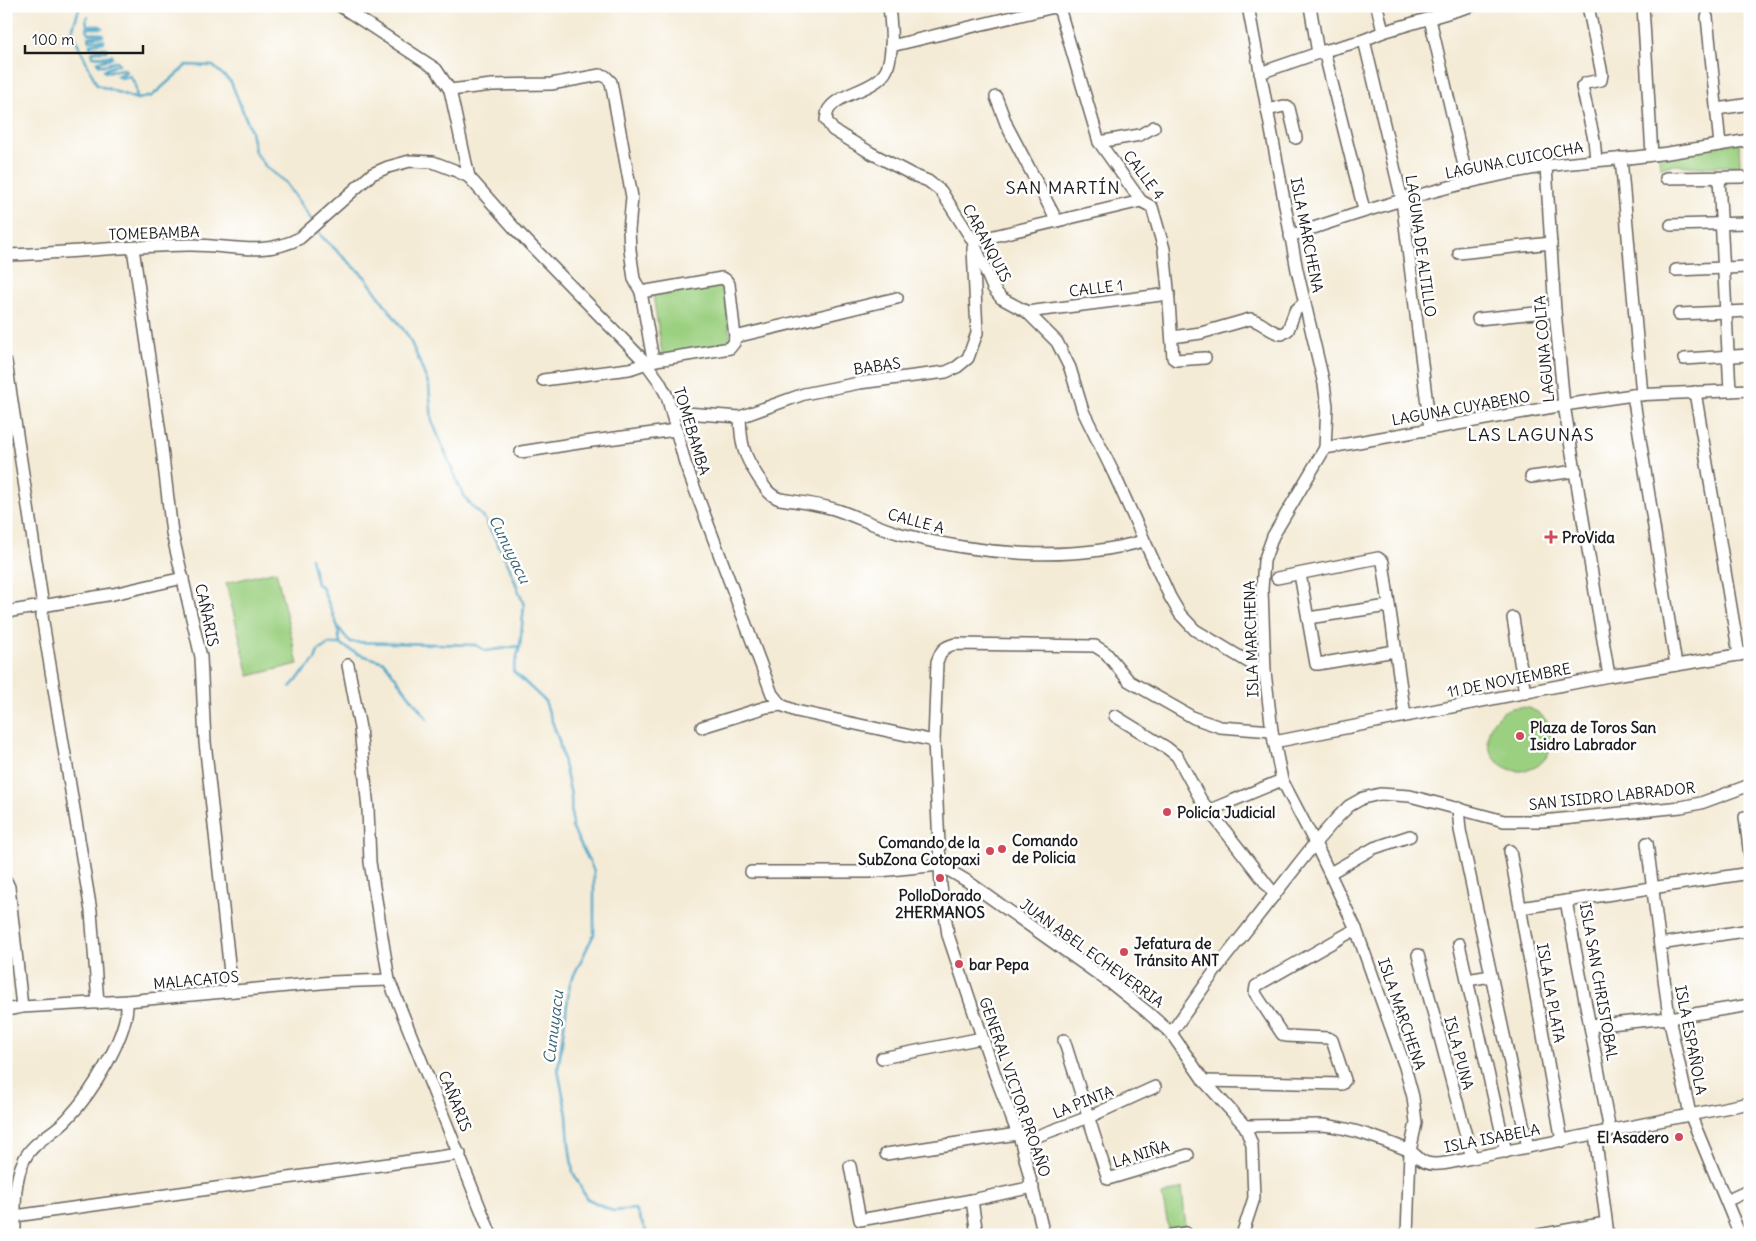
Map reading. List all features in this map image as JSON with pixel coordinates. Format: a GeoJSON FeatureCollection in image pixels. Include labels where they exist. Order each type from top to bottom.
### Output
{"type":"FeatureCollection","features":[{"type":"Feature","properties":{"kind":"street"},"geometry":{"type":"LineString","coordinates":[[340,6],[436,69],[450,90],[469,176]]}},
{"type":"Feature","properties":{"kind":"street","name":"CARANQUIS"},"geometry":{"type":"LineString","coordinates":[[889,6],[891,46],[887,69],[883,75],[867,86],[835,103],[828,109],[826,120],[833,130],[871,153],[935,185],[941,191],[973,241],[993,288],[1001,298],[1027,312],[1057,342],[1064,354],[1083,411],[1170,597],[1180,614],[1194,630],[1265,672]]}},
{"type":"Feature","properties":{"kind":"street","name":"ISLA MARCHENA"},"geometry":{"type":"LineString","coordinates":[[1248,6],[1290,236],[1324,384],[1327,406],[1325,448],[1273,536],[1264,561],[1262,589],[1265,672],[1273,736],[1282,780],[1316,843],[1356,929],[1405,1067],[1413,1097],[1416,1122],[1410,1151],[1407,1235]]}},
{"type":"Feature","properties":{"kind":"street"},"geometry":{"type":"LineString","coordinates":[[1310,6],[1364,210]]}},
{"type":"Feature","properties":{"kind":"street"},"geometry":{"type":"LineString","coordinates":[[1376,6],[1384,32]]}},
{"type":"Feature","properties":{"kind":"street"},"geometry":{"type":"LineString","coordinates":[[1260,73],[1321,52],[1471,6]]}},
{"type":"Feature","properties":{"kind":"street"},"geometry":{"type":"LineString","coordinates":[[1588,6],[1602,76],[1601,80],[1586,83],[1582,87],[1594,139],[1596,160]]}},
{"type":"Feature","properties":{"kind":"street"},"geometry":{"type":"LineString","coordinates":[[1643,6],[1652,155]]}},
{"type":"Feature","properties":{"kind":"street","name":"CALLE 4"},"geometry":{"type":"LineString","coordinates":[[1029,9],[1056,7],[1060,10],[1099,142],[1141,201],[1152,207],[1164,249],[1169,294],[1172,356],[1176,360],[1205,358]]}},
{"type":"Feature","properties":{"kind":"street"},"geometry":{"type":"LineString","coordinates":[[891,46],[1029,9]]}},
{"type":"Feature","properties":{"kind":"street"},"geometry":{"type":"LineString","coordinates":[[1707,18],[1720,145]]}},
{"type":"Feature","properties":{"kind":"street"},"geometry":{"type":"LineString","coordinates":[[1430,19],[1468,183]]}},
{"type":"Feature","properties":{"kind":"street","name":"LAGUNA DE ALTILLO"},"geometry":{"type":"LineString","coordinates":[[1364,40],[1402,200],[1430,429]]}},
{"type":"Feature","properties":{"kind":"street"},"geometry":{"type":"LineString","coordinates":[[450,90],[492,85],[551,84],[600,75],[605,76],[611,82],[632,197],[629,230],[630,250],[634,279],[641,292],[650,361]]}},
{"type":"Feature","properties":{"kind":"street"},"geometry":{"type":"LineString","coordinates":[[996,96],[1007,126],[1057,221]]}},
{"type":"Feature","properties":{"kind":"street"},"geometry":{"type":"LineString","coordinates":[[1717,109],[1750,104]]}},
{"type":"Feature","properties":{"kind":"street"},"geometry":{"type":"LineString","coordinates":[[1267,110],[1284,106],[1289,108],[1296,138]]}},
{"type":"Feature","properties":{"kind":"street"},"geometry":{"type":"LineString","coordinates":[[1099,142],[1140,135],[1154,127]]}},
{"type":"Feature","properties":{"kind":"street","name":"LAGUNA CUICOCHA"},"geometry":{"type":"LineString","coordinates":[[1290,236],[1364,210],[1468,183],[1546,166],[1652,155],[1750,140]]}},
{"type":"Feature","properties":{"kind":"street"},"geometry":{"type":"LineString","coordinates":[[1620,158],[1637,395],[1676,665]]}},
{"type":"Feature","properties":{"kind":"street","name":"TOMEBAMBA"},"geometry":{"type":"LineString","coordinates":[[6,255],[190,244],[242,250],[272,248],[287,245],[300,238],[372,174],[388,167],[410,161],[433,162],[469,176],[516,230],[650,361],[667,396],[684,463],[702,511],[772,694],[781,705]]}},
{"type":"Feature","properties":{"kind":"street","name":"LAGUNA COLTA"},"geometry":{"type":"LineString","coordinates":[[1546,166],[1555,311],[1564,405],[1609,676]]}},
{"type":"Feature","properties":{"kind":"street"},"geometry":{"type":"LineString","coordinates":[[1666,178],[1742,177]]}},
{"type":"Feature","properties":{"kind":"street"},"geometry":{"type":"LineString","coordinates":[[1719,178],[1730,391]]}},
{"type":"Feature","properties":{"kind":"street"},"geometry":{"type":"LineString","coordinates":[[973,241],[1141,201]]}},
{"type":"Feature","properties":{"kind":"street"},"geometry":{"type":"LineString","coordinates":[[1671,226],[1746,223]]}},
{"type":"Feature","properties":{"kind":"street","name":"BABAS"},"geometry":{"type":"LineString","coordinates":[[672,412],[740,417],[804,394],[859,383],[946,372],[956,367],[968,358],[977,333],[973,241]]}},
{"type":"Feature","properties":{"kind":"street"},"geometry":{"type":"LineString","coordinates":[[1459,253],[1551,243]]}},
{"type":"Feature","properties":{"kind":"street","name":"CAÑARIS"},"geometry":{"type":"LineString","coordinates":[[133,248],[161,440],[172,534],[184,578],[201,657],[205,742],[232,991]]}},
{"type":"Feature","properties":{"kind":"street"},"geometry":{"type":"LineString","coordinates":[[1676,270],[1748,267]]}},
{"type":"Feature","properties":{"kind":"street"},"geometry":{"type":"LineString","coordinates":[[543,380],[629,369],[650,361],[726,349],[733,346],[734,336],[726,280],[722,278],[641,292]]}},
{"type":"Feature","properties":{"kind":"street","name":"CALLE 1"},"geometry":{"type":"LineString","coordinates":[[1027,312],[1169,294]]}},
{"type":"Feature","properties":{"kind":"street"},"geometry":{"type":"LineString","coordinates":[[734,336],[897,298]]}},
{"type":"Feature","properties":{"kind":"street"},"geometry":{"type":"LineString","coordinates":[[1172,337],[1201,333],[1250,319],[1255,320],[1274,333],[1282,334],[1288,330],[1295,311],[1305,302]]}},
{"type":"Feature","properties":{"kind":"street"},"geometry":{"type":"LineString","coordinates":[[1478,319],[1555,311]]}},
{"type":"Feature","properties":{"kind":"street"},"geometry":{"type":"LineString","coordinates":[[1680,314],[1750,311]]}},
{"type":"Feature","properties":{"kind":"street"},"geometry":{"type":"LineString","coordinates":[[1684,359],[1750,355]]}},
{"type":"Feature","properties":{"kind":"street"},"geometry":{"type":"LineString","coordinates":[[6,362],[43,606],[42,616],[46,647],[90,911],[98,1003]]}},
{"type":"Feature","properties":{"kind":"street","name":"LAGUNA CUYABENO"},"geometry":{"type":"LineString","coordinates":[[1325,448],[1564,405],[1637,395],[1750,390]]}},
{"type":"Feature","properties":{"kind":"street"},"geometry":{"type":"LineString","coordinates":[[1695,392],[1744,654]]}},
{"type":"Feature","properties":{"kind":"street","name":"CALLE A"},"geometry":{"type":"LineString","coordinates":[[740,417],[741,438],[747,459],[766,490],[772,496],[780,499],[834,509],[899,534],[966,548],[1060,553],[1109,548],[1143,540]]}},
{"type":"Feature","properties":{"kind":"street"},"geometry":{"type":"LineString","coordinates":[[521,452],[676,430]]}},
{"type":"Feature","properties":{"kind":"street"},"geometry":{"type":"LineString","coordinates":[[1531,477],[1576,471]]}},
{"type":"Feature","properties":{"kind":"street"},"geometry":{"type":"LineString","coordinates":[[1277,578],[1378,558],[1382,562],[1405,716]]}},
{"type":"Feature","properties":{"kind":"street"},"geometry":{"type":"LineString","coordinates":[[1300,574],[1316,664],[1395,652]]}},
{"type":"Feature","properties":{"kind":"street"},"geometry":{"type":"LineString","coordinates":[[6,612],[113,594],[184,578]]}},
{"type":"Feature","properties":{"kind":"street"},"geometry":{"type":"LineString","coordinates":[[1308,618],[1388,606]]}},
{"type":"Feature","properties":{"kind":"street"},"geometry":{"type":"LineString","coordinates":[[1514,618],[1525,693]]}},
{"type":"Feature","properties":{"kind":"street","name":"GENERAL VICTOR PROAÑO"},"geometry":{"type":"LineString","coordinates":[[1044,1235],[1019,1138],[982,1038],[948,935],[940,865],[934,741],[938,662],[941,651],[945,646],[955,644],[1095,646]]}},
{"type":"Feature","properties":{"kind":"street","name":"11 DE NOVIEMBRE"},"geometry":{"type":"LineString","coordinates":[[1095,646],[1106,653],[1129,681],[1194,718],[1220,727],[1273,736],[1405,716],[1609,676],[1744,654]]}},
{"type":"Feature","properties":{"kind":"street","name":"CAÑARIS"},"geometry":{"type":"LineString","coordinates":[[348,665],[360,728],[368,809],[370,862],[389,980],[491,1235]]}},
{"type":"Feature","properties":{"kind":"street"},"geometry":{"type":"LineString","coordinates":[[702,727],[781,705],[796,711],[934,741]]}},
{"type":"Feature","properties":{"kind":"street"},"geometry":{"type":"LineString","coordinates":[[1115,716],[1177,756],[1208,811],[1275,895]]}},
{"type":"Feature","properties":{"kind":"street"},"geometry":{"type":"LineString","coordinates":[[1208,811],[1282,780]]}},
{"type":"Feature","properties":{"kind":"street","name":"SAN ISIDRO LABRADOR"},"geometry":{"type":"LineString","coordinates":[[1171,1033],[1220,964],[1316,843],[1349,806],[1363,798],[1380,794],[1410,796],[1504,821],[1543,822],[1681,807],[1701,803],[1750,785]]}},
{"type":"Feature","properties":{"kind":"street"},"geometry":{"type":"LineString","coordinates":[[1458,808],[1460,830],[1528,1147]]}},
{"type":"Feature","properties":{"kind":"street"},"geometry":{"type":"LineString","coordinates":[[1745,817],[1750,856]]}},
{"type":"Feature","properties":{"kind":"street"},"geometry":{"type":"LineString","coordinates":[[1330,873],[1374,848],[1410,836]]}},
{"type":"Feature","properties":{"kind":"street","name":"ISLA ESPAÑOLA"},"geometry":{"type":"LineString","coordinates":[[1647,843],[1669,1018],[1690,1114],[1740,1235]]}},
{"type":"Feature","properties":{"kind":"street","name":"ISLA LA PLATA"},"geometry":{"type":"LineString","coordinates":[[1510,851],[1562,1141]]}},
{"type":"Feature","properties":{"kind":"street"},"geometry":{"type":"LineString","coordinates":[[751,872],[869,872],[940,865]]}},
{"type":"Feature","properties":{"kind":"street","name":"JUAN ABEL ECHEVERRIA"},"geometry":{"type":"LineString","coordinates":[[940,865],[990,897],[1159,1021],[1171,1033],[1204,1081],[1245,1126]]}},
{"type":"Feature","properties":{"kind":"street","name":"ISLA SAN CHRISTOBAL"},"geometry":{"type":"LineString","coordinates":[[1610,1131],[1566,901],[1750,873]]}},
{"type":"Feature","properties":{"kind":"street"},"geometry":{"type":"LineString","coordinates":[[6,881],[9,887],[22,1007]]}},
{"type":"Feature","properties":{"kind":"street"},"geometry":{"type":"LineString","coordinates":[[1520,908],[1566,901]]}},
{"type":"Feature","properties":{"kind":"street"},"geometry":{"type":"LineString","coordinates":[[1204,1081],[1344,1083],[1345,1080],[1332,1040],[1328,1038],[1286,1036],[1282,1034],[1255,989],[1256,986],[1356,929]]}},
{"type":"Feature","properties":{"kind":"street"},"geometry":{"type":"LineString","coordinates":[[1660,944],[1750,930]]}},
{"type":"Feature","properties":{"kind":"street"},"geometry":{"type":"LineString","coordinates":[[1459,944],[1506,1152]]}},
{"type":"Feature","properties":{"kind":"street","name":"ISLA PUNA"},"geometry":{"type":"LineString","coordinates":[[1418,955],[1472,1158]]}},
{"type":"Feature","properties":{"kind":"street"},"geometry":{"type":"LineString","coordinates":[[1467,980],[1491,976]]}},
{"type":"Feature","properties":{"kind":"street","name":"MALACATOS"},"geometry":{"type":"LineString","coordinates":[[6,1010],[22,1007],[126,1001],[332,982],[389,980]]}},
{"type":"Feature","properties":{"kind":"street"},"geometry":{"type":"LineString","coordinates":[[15,1235],[17,1184],[24,1158],[32,1148],[68,1119],[94,1084],[108,1061],[119,1036],[127,1009],[126,1001]]}},
{"type":"Feature","properties":{"kind":"street"},"geometry":{"type":"LineString","coordinates":[[1590,1026],[1669,1018],[1750,1004]]}},
{"type":"Feature","properties":{"kind":"street"},"geometry":{"type":"LineString","coordinates":[[882,1058],[982,1038]]}},
{"type":"Feature","properties":{"kind":"street"},"geometry":{"type":"LineString","coordinates":[[1064,1040],[1089,1116]]}},
{"type":"Feature","properties":{"kind":"street","name":"LA PINTA"},"geometry":{"type":"LineString","coordinates":[[886,1154],[1019,1138],[1089,1116],[1155,1087]]}},
{"type":"Feature","properties":{"kind":"street","name":"ISLA ISABELA"},"geometry":{"type":"LineString","coordinates":[[1245,1126],[1335,1126],[1352,1130],[1410,1151],[1426,1163],[1435,1164],[1506,1152],[1750,1103]]}},
{"type":"Feature","properties":{"kind":"street","name":"LA NIÑA"},"geometry":{"type":"LineString","coordinates":[[1089,1116],[1108,1179],[1188,1156]]}},
{"type":"Feature","properties":{"kind":"street"},"geometry":{"type":"LineString","coordinates":[[1242,1235],[1254,1198],[1252,1145],[1245,1126]]}},
{"type":"Feature","properties":{"kind":"street"},"geometry":{"type":"LineString","coordinates":[[1539,1235],[1607,1229],[1595,1134]]}},
{"type":"Feature","properties":{"kind":"street"},"geometry":{"type":"LineString","coordinates":[[15,1216],[460,1154]]}},
{"type":"Feature","properties":{"kind":"street"},"geometry":{"type":"LineString","coordinates":[[850,1166],[860,1220],[1033,1187]]}},
{"type":"Feature","properties":{"kind":"street"},"geometry":{"type":"LineString","coordinates":[[1726,1201],[1750,1190]]}},
{"type":"Feature","properties":{"kind":"street"},"geometry":{"type":"LineString","coordinates":[[972,1200],[977,1235]]}},
{"type":"Feature","properties":{"kind":"street"},"geometry":{"type":"LineString","coordinates":[[1172,1235],[1186,1233]]}},
{"type":"Feature","properties":{"kind":"green space"},"geometry":{"type":"Polygon","coordinates":[[[1739,143],[1740,165],[1702,167],[1675,165],[1660,167],[1658,150],[1739,143]]]}},
{"type":"Feature","properties":{"kind":"green space"},"geometry":{"type":"Polygon","coordinates":[[[724,285],[731,346],[663,359],[653,295],[724,285]]]}},
{"type":"Feature","properties":{"kind":"green space"},"geometry":{"type":"Polygon","coordinates":[[[276,571],[298,664],[249,676],[226,583],[276,571]]]}},
{"type":"Feature","properties":{"kind":"green space","name":"Plaza de Toros San Isidro Labrador"},"geometry":{"type":"Polygon","coordinates":[[[1520,707],[1532,709],[1543,716],[1550,727],[1552,739],[1550,751],[1543,762],[1532,769],[1520,771],[1508,769],[1497,762],[1490,751],[1488,739],[1490,727],[1497,716],[1508,709],[1520,707]]]}},
{"type":"Feature","properties":{"kind":"green space"},"geometry":{"type":"Polygon","coordinates":[[[1182,1188],[1186,1228],[1169,1230],[1162,1195],[1182,1188]]]}},
{"type":"Feature","properties":{"kind":"waterway","name":"Cunuyacu"},"geometry":{"type":"LineString","coordinates":[[80,6],[72,31],[97,85],[137,99],[152,96],[187,65],[213,66],[231,82],[251,131],[255,152],[267,168],[285,182],[313,222]]}},
{"type":"Feature","properties":{"kind":"waterway"},"geometry":{"type":"LineString","coordinates":[[88,17],[86,18],[87,25],[100,26],[102,28],[87,28],[88,33],[103,34],[103,36],[89,37],[89,40],[104,40],[104,42],[90,44],[90,47],[107,48],[106,51],[95,51],[92,53],[93,56],[104,57],[112,55],[112,58],[97,62],[100,65],[106,65],[117,61],[119,64],[104,70],[105,72],[124,69],[126,72],[117,76],[121,78],[130,76],[135,84],[137,99]]}},
{"type":"Feature","properties":{"kind":"waterway","name":"Cunuyacu"},"geometry":{"type":"LineString","coordinates":[[317,229],[322,237],[365,277],[408,336],[429,386],[432,421],[459,486],[468,502],[484,518],[509,566],[524,605],[520,646],[513,671],[545,701],[559,741],[571,795],[572,827],[594,871],[594,934],[570,983],[558,1070],[567,1115],[573,1172],[586,1198],[613,1211],[635,1209],[648,1235]]}},
{"type":"Feature","properties":{"kind":"waterway"},"geometry":{"type":"LineString","coordinates":[[311,558],[317,584],[322,587],[338,627],[350,642],[476,645],[486,651],[520,646]]}},
{"type":"Feature","properties":{"kind":"waterway"},"geometry":{"type":"LineString","coordinates":[[290,687],[315,660],[318,651],[329,644],[340,644],[338,629]]}},
{"type":"Feature","properties":{"kind":"waterway"},"geometry":{"type":"LineString","coordinates":[[340,644],[358,654],[384,662],[427,719]]}},
{"type":"Feature","properties":{"kind":"place","name":"ProVida"},"geometry":{"type":"Point","coordinates":[1551,537]}},
{"type":"Feature","properties":{"kind":"place","name":"Plaza de Toros San Isidro Labrador"},"geometry":{"type":"Point","coordinates":[1520,736]}},
{"type":"Feature","properties":{"kind":"place","name":"Policía Judicial"},"geometry":{"type":"Point","coordinates":[1167,812]}},
{"type":"Feature","properties":{"kind":"place","name":"Comando de Policia"},"geometry":{"type":"Point","coordinates":[1002,849]}},
{"type":"Feature","properties":{"kind":"place","name":"Comando de la SubZona Cotopaxi"},"geometry":{"type":"Point","coordinates":[990,851]}},
{"type":"Feature","properties":{"kind":"place","name":"PolloDorado 2HERMANOS"},"geometry":{"type":"Point","coordinates":[940,878]}},
{"type":"Feature","properties":{"kind":"place","name":"Jefatura de Tránsito ANT"},"geometry":{"type":"Point","coordinates":[1124,952]}},
{"type":"Feature","properties":{"kind":"place","name":"bar Pepa"},"geometry":{"type":"Point","coordinates":[959,964]}},
{"type":"Feature","properties":{"kind":"place","name":"El Asadero"},"geometry":{"type":"Point","coordinates":[1679,1137]}},
{"type":"Feature","properties":{"kind":"district","name":"SAN MARTÍN"},"geometry":{"type":"Point","coordinates":[1063,187]}},
{"type":"Feature","properties":{"kind":"district","name":"LAS LAGUNAS"},"geometry":{"type":"Point","coordinates":[1531,434]}}]}
